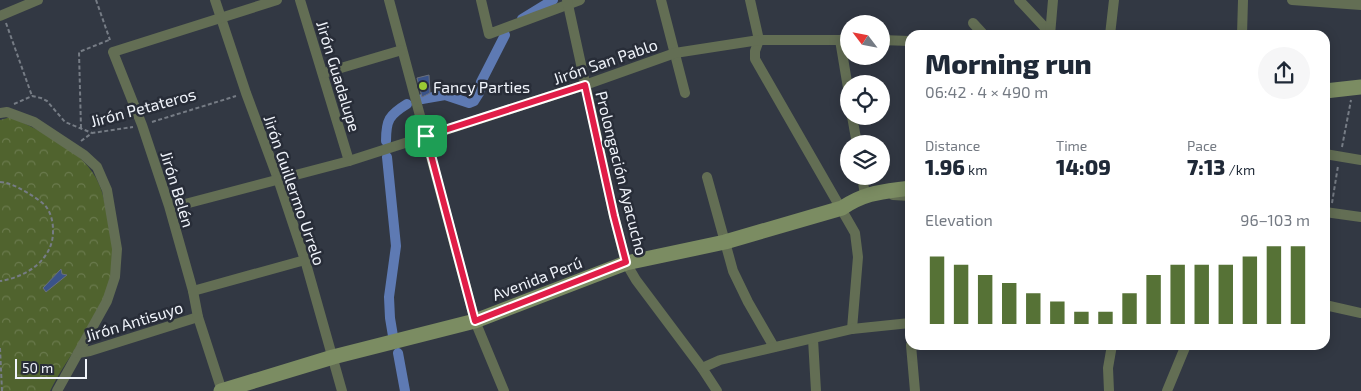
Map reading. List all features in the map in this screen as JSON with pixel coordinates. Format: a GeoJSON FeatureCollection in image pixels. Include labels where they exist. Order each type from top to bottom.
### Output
{"type":"FeatureCollection","features":[{"type":"Feature","properties":{"kind":"street"},"geometry":{"type":"LineString","coordinates":[[1,12],[38,0]]}},
{"type":"Feature","properties":{"kind":"street","name":"Jirón Guillermo Urrelo"},"geometry":{"type":"LineString","coordinates":[[215,0],[305,260],[342,391]]}},
{"type":"Feature","properties":{"kind":"street"},"geometry":{"type":"LineString","coordinates":[[113,52],[277,0]]}},
{"type":"Feature","properties":{"kind":"street","name":"Jirón Guadalupe"},"geometry":{"type":"LineString","coordinates":[[300,0],[324,73],[349,161]]}},
{"type":"Feature","properties":{"kind":"street"},"geometry":{"type":"LineString","coordinates":[[389,0],[475,321],[504,391]]}},
{"type":"Feature","properties":{"kind":"street"},"geometry":{"type":"LineString","coordinates":[[481,0],[489,34],[567,2],[580,0]]}},
{"type":"Feature","properties":{"kind":"street"},"geometry":{"type":"LineString","coordinates":[[661,0],[685,93]]}},
{"type":"Feature","properties":{"kind":"street"},"geometry":{"type":"LineString","coordinates":[[750,0],[759,40],[755,51],[755,59],[855,233],[858,256],[852,329]]}},
{"type":"Feature","properties":{"kind":"street"},"geometry":{"type":"LineString","coordinates":[[1018,0],[1046,30]]}},
{"type":"Feature","properties":{"kind":"street"},"geometry":{"type":"LineString","coordinates":[[1050,30],[1052,0]]}},
{"type":"Feature","properties":{"kind":"street"},"geometry":{"type":"LineString","coordinates":[[1111,30],[1114,0]]}},
{"type":"Feature","properties":{"kind":"street"},"geometry":{"type":"LineString","coordinates":[[1242,0],[1242,30]]}},
{"type":"Feature","properties":{"kind":"street"},"geometry":{"type":"LineString","coordinates":[[1292,0],[1361,4]]}},
{"type":"Feature","properties":{"kind":"street","name":"Prolongación Ayacucho"},"geometry":{"type":"LineString","coordinates":[[567,2],[614,216],[626,262],[636,280],[717,391]]}},
{"type":"Feature","properties":{"kind":"street"},"geometry":{"type":"LineString","coordinates":[[973,23],[979,30]]}},
{"type":"Feature","properties":{"kind":"street","name":"Jirón San Pablo"},"geometry":{"type":"LineString","coordinates":[[185,204],[349,161],[585,85],[675,53],[759,40],[840,40]]}},
{"type":"Feature","properties":{"kind":"street"},"geometry":{"type":"LineString","coordinates":[[890,40],[905,41]]}},
{"type":"Feature","properties":{"kind":"street"},"geometry":{"type":"LineString","coordinates":[[324,73],[402,50]]}},
{"type":"Feature","properties":{"kind":"street","name":"Jirón Belén"},"geometry":{"type":"LineString","coordinates":[[113,52],[142,126],[169,206],[193,291],[198,317],[221,391]]}},
{"type":"Feature","properties":{"kind":"street"},"geometry":{"type":"LineString","coordinates":[[1330,90],[1361,87]]}},
{"type":"Feature","properties":{"kind":"street"},"geometry":{"type":"LineString","coordinates":[[0,113],[7,112],[34,122],[84,155],[96,167],[106,190],[116,249],[115,277],[107,302],[57,391]]}},
{"type":"Feature","properties":{"kind":"street"},"geometry":{"type":"LineString","coordinates":[[1330,155],[1361,160]]}},
{"type":"Feature","properties":{"kind":"street"},"geometry":{"type":"LineString","coordinates":[[707,177],[733,271],[774,348]]}},
{"type":"Feature","properties":{"kind":"street"},"geometry":{"type":"LineString","coordinates":[[863,185],[865,195]]}},
{"type":"Feature","properties":{"kind":"street","name":"Avenida Perú"},"geometry":{"type":"LineString","coordinates":[[221,391],[333,357],[475,321],[626,262],[725,242],[842,208],[855,198],[865,195],[905,189]]}},
{"type":"Feature","properties":{"kind":"street"},"geometry":{"type":"LineString","coordinates":[[880,192],[888,195],[905,196]]}},
{"type":"Feature","properties":{"kind":"street"},"geometry":{"type":"LineString","coordinates":[[1330,213],[1361,218]]}},
{"type":"Feature","properties":{"kind":"street"},"geometry":{"type":"LineString","coordinates":[[193,291],[305,260]]}},
{"type":"Feature","properties":{"kind":"street"},"geometry":{"type":"LineString","coordinates":[[1330,306],[1361,313]]}},
{"type":"Feature","properties":{"kind":"street","name":"Jirón Antisuyo"},"geometry":{"type":"LineString","coordinates":[[78,353],[90,351],[198,317]]}},
{"type":"Feature","properties":{"kind":"street"},"geometry":{"type":"LineString","coordinates":[[702,368],[720,360],[813,340],[852,329],[905,323]]}},
{"type":"Feature","properties":{"kind":"street"},"geometry":{"type":"LineString","coordinates":[[813,340],[816,391]]}},
{"type":"Feature","properties":{"kind":"street"},"geometry":{"type":"LineString","coordinates":[[911,350],[915,391]]}},
{"type":"Feature","properties":{"kind":"street"},"geometry":{"type":"LineString","coordinates":[[1109,391],[1108,368],[1111,350]]}},
{"type":"Feature","properties":{"kind":"street"},"geometry":{"type":"LineString","coordinates":[[1167,391],[1184,350]]}},
{"type":"Feature","properties":{"kind":"path"},"geometry":{"type":"LineString","coordinates":[[96,0],[113,52]]}},
{"type":"Feature","properties":{"kind":"path"},"geometry":{"type":"LineString","coordinates":[[1,12],[32,96]]}},
{"type":"Feature","properties":{"kind":"path"},"geometry":{"type":"LineString","coordinates":[[81,128],[80,52],[109,40]]}},
{"type":"Feature","properties":{"kind":"path","name":"Jirón Petateros"},"geometry":{"type":"LineString","coordinates":[[78,144],[92,133],[142,126],[246,93]]}},
{"type":"Feature","properties":{"kind":"path"},"geometry":{"type":"LineString","coordinates":[[10,108],[14,104],[32,96],[41,98],[48,101],[65,122],[92,133]]}},
{"type":"Feature","properties":{"kind":"path"},"geometry":{"type":"LineString","coordinates":[[0,182],[16,186],[47,207],[53,221],[53,237],[49,252],[38,263],[14,279],[0,281]]}},
{"type":"Feature","properties":{"kind":"path"},"geometry":{"type":"LineString","coordinates":[[0,348],[2,391]]}},
{"type":"Feature","properties":{"kind":"green space"},"geometry":{"type":"Polygon","coordinates":[[[11,117],[51,137],[77,155],[88,166],[102,192],[112,244],[113,272],[107,293],[92,322],[50,391],[0,391],[0,120],[11,117]]]}},
{"type":"Feature","properties":{"kind":"building","name":"Fancy Parties"},"geometry":{"type":"Polygon","coordinates":[[[429,75],[430,93],[422,97],[417,78],[429,75]]]}},
{"type":"Feature","properties":{"kind":"building"},"geometry":{"type":"Polygon","coordinates":[[[61,269],[62,274],[67,275],[46,292],[43,288],[61,269]]]}},
{"type":"Feature","properties":{"kind":"waterway"},"geometry":{"type":"LineString","coordinates":[[522,19],[553,0]]}},
{"type":"Feature","properties":{"kind":"waterway"},"geometry":{"type":"LineString","coordinates":[[422,99],[445,95],[469,103],[474,101],[479,93],[481,82],[505,35]]}},
{"type":"Feature","properties":{"kind":"waterway"},"geometry":{"type":"LineString","coordinates":[[386,141],[388,123],[392,115],[407,104]]}},
{"type":"Feature","properties":{"kind":"waterway"},"geometry":{"type":"LineString","coordinates":[[387,157],[396,246],[389,297],[393,336]]}},
{"type":"Feature","properties":{"kind":"waterway"},"geometry":{"type":"LineString","coordinates":[[398,353],[405,391]]}},
{"type":"Feature","properties":{"kind":"place","name":"Fancy Parties"},"geometry":{"type":"Point","coordinates":[423,86]}},
{"type":"Feature","properties":{"kind":"route"},"geometry":{"type":"LineString","coordinates":[[585,85],[626,262],[475,321],[426,136],[585,85]]}}]}
